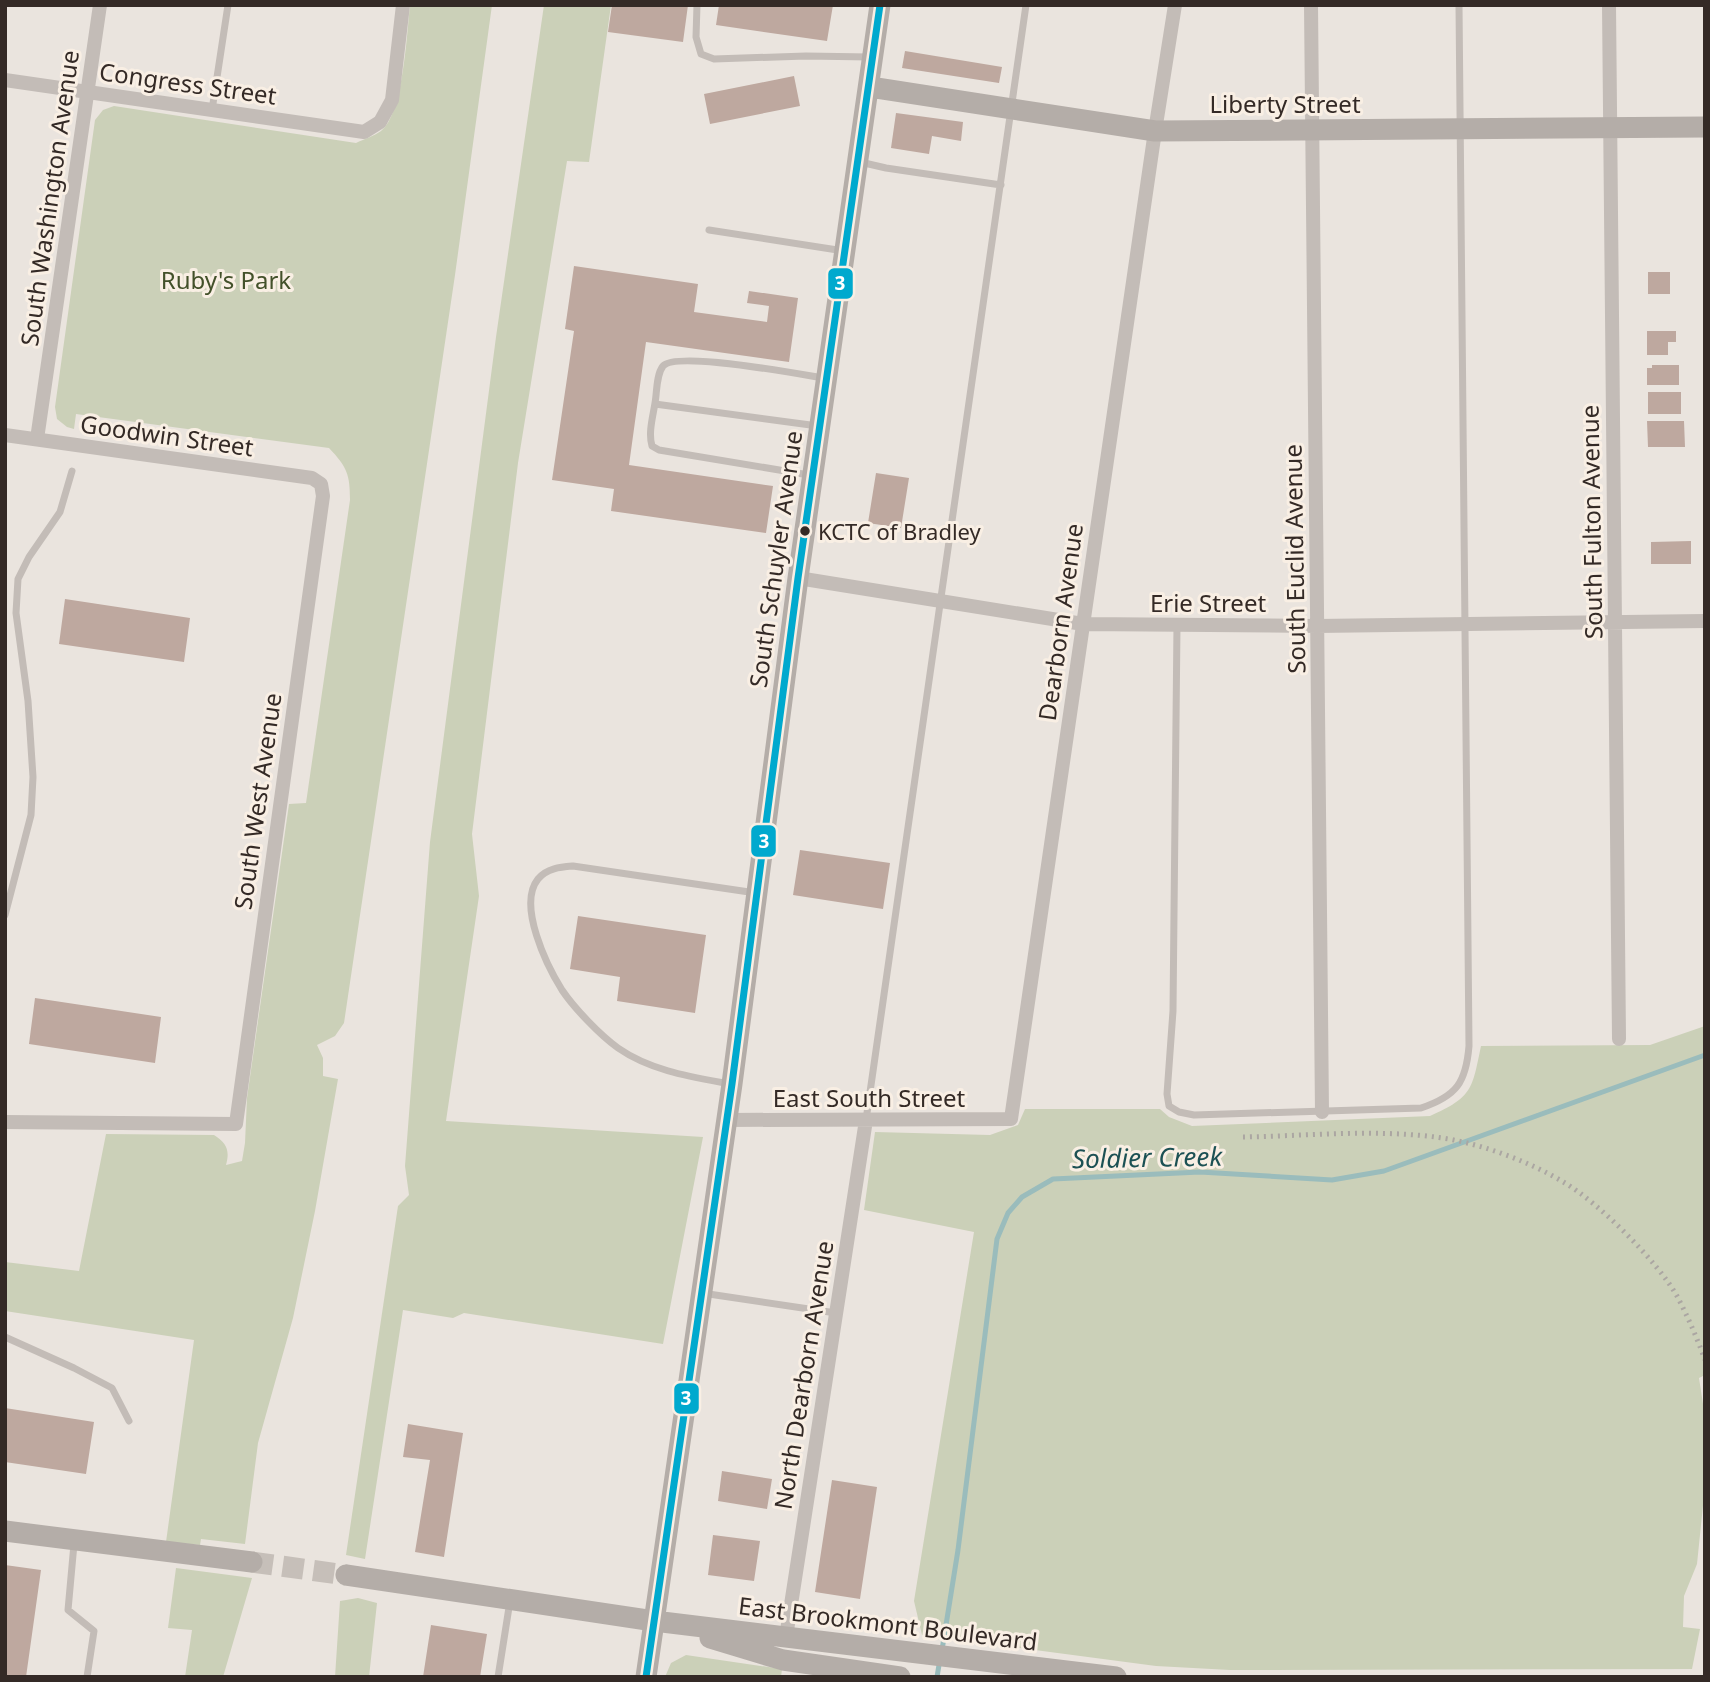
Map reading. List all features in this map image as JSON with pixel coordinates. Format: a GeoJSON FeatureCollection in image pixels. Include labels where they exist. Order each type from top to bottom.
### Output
{"type":"FeatureCollection","features":[{"type":"Feature","properties":{"kind":"main road","name":"South Schuyler Avenue"},"geometry":{"type":"LineString","coordinates":[[646,1677],[727,1120],[798,578],[880,5]]}},
{"type":"Feature","properties":{"kind":"main road","name":"Liberty Street"},"geometry":{"type":"LineString","coordinates":[[870,87],[1155,131],[1705,127]]}},
{"type":"Feature","properties":{"kind":"main road"},"geometry":{"type":"LineString","coordinates":[[5,1531],[252,1562]]}},
{"type":"Feature","properties":{"kind":"main road","name":"East Brookmont Boulevard"},"geometry":{"type":"LineString","coordinates":[[346,1575],[654,1622],[1116,1677]]}},
{"type":"Feature","properties":{"kind":"main road","name":"East Brookmont Boulevard"},"geometry":{"type":"LineString","coordinates":[[654,1622],[787,1665],[900,1677]]}},
{"type":"Feature","properties":{"kind":"street","name":"South Washington Avenue"},"geometry":{"type":"LineString","coordinates":[[37,439],[100,5]]}},
{"type":"Feature","properties":{"kind":"street","name":"Congress Street"},"geometry":{"type":"LineString","coordinates":[[5,80],[364,132],[380,122],[392,100],[403,5]]}},
{"type":"Feature","properties":{"kind":"street","name":"Dearborn Avenue"},"geometry":{"type":"LineString","coordinates":[[1011,1119],[1175,5]]}},
{"type":"Feature","properties":{"kind":"street","name":"South Euclid Avenue"},"geometry":{"type":"LineString","coordinates":[[1311,5],[1322,1112]]}},
{"type":"Feature","properties":{"kind":"street","name":"South Fulton Avenue"},"geometry":{"type":"LineString","coordinates":[[1609,5],[1619,1039]]}},
{"type":"Feature","properties":{"kind":"street","name":"Goodwin Street"},"geometry":{"type":"LineString","coordinates":[[5,435],[312,478],[321,484]]}},
{"type":"Feature","properties":{"kind":"street","name":"South West Avenue"},"geometry":{"type":"LineString","coordinates":[[5,1122],[236,1124],[323,496],[321,484]]}},
{"type":"Feature","properties":{"kind":"street","name":"Erie Street"},"geometry":{"type":"LineString","coordinates":[[798,578],[1083,624],[1317,626],[1705,621]]}},
{"type":"Feature","properties":{"kind":"street","name":"North Dearborn Avenue"},"geometry":{"type":"LineString","coordinates":[[786,1637],[866,1119]]}},
{"type":"Feature","properties":{"kind":"street","name":"East South Street"},"geometry":{"type":"LineString","coordinates":[[727,1120],[1011,1119]]}},
{"type":"Feature","properties":{"kind":"lane"},"geometry":{"type":"LineString","coordinates":[[212,110],[229,5]]}},
{"type":"Feature","properties":{"kind":"lane"},"geometry":{"type":"LineString","coordinates":[[697,5],[696,37],[701,54],[714,60],[806,56],[874,58]]}},
{"type":"Feature","properties":{"kind":"lane"},"geometry":{"type":"LineString","coordinates":[[866,1119],[1027,5]]}},
{"type":"Feature","properties":{"kind":"lane"},"geometry":{"type":"LineString","coordinates":[[1177,625],[1173,1011],[1167,1094],[1169,1106],[1179,1112],[1194,1115],[1422,1108],[1438,1102],[1461,1082],[1467,1069],[1469,1046],[1459,5]]}},
{"type":"Feature","properties":{"kind":"lane"},"geometry":{"type":"LineString","coordinates":[[859,162],[1001,185]]}},
{"type":"Feature","properties":{"kind":"lane"},"geometry":{"type":"LineString","coordinates":[[709,230],[846,251]]}},
{"type":"Feature","properties":{"kind":"lane"},"geometry":{"type":"LineString","coordinates":[[813,476],[659,450],[652,446],[650,440],[659,376],[664,366],[672,361],[695,360],[827,378]]}},
{"type":"Feature","properties":{"kind":"lane"},"geometry":{"type":"LineString","coordinates":[[655,404],[820,426]]}},
{"type":"Feature","properties":{"kind":"lane"},"geometry":{"type":"LineString","coordinates":[[5,915],[29,827],[33,777],[28,701],[16,613],[18,579],[29,557],[60,512],[72,471]]}},
{"type":"Feature","properties":{"kind":"lane"},"geometry":{"type":"LineString","coordinates":[[732,1084],[682,1075],[650,1065],[618,1048],[564,993],[550,970],[537,938],[531,900],[538,878],[549,871],[573,866],[757,893]]}},
{"type":"Feature","properties":{"kind":"lane"},"geometry":{"type":"LineString","coordinates":[[702,1293],[836,1312]]}},
{"type":"Feature","properties":{"kind":"lane"},"geometry":{"type":"LineString","coordinates":[[5,1337],[75,1368],[112,1388],[129,1421]]}},
{"type":"Feature","properties":{"kind":"lane"},"geometry":{"type":"LineString","coordinates":[[75,1539],[68,1610],[94,1630],[87,1677]]}},
{"type":"Feature","properties":{"kind":"lane"},"geometry":{"type":"LineString","coordinates":[[498,1677],[510,1600]]}},
{"type":"Feature","properties":{"kind":"green space","name":"Ruby's Park"},"geometry":{"type":"Polygon","coordinates":[[[410,5],[492,5],[455,275],[344,1023],[335,1036],[317,1045],[323,1058],[323,1076],[338,1079],[293,1318],[258,1443],[245,1544],[201,1539],[200,1545],[166,1542],[194,1340],[5,1311],[5,1262],[79,1271],[106,1134],[214,1135],[226,1148],[226,1165],[242,1161],[247,1098],[289,804],[306,803],[350,491],[346,471],[329,448],[76,414],[74,429],[57,419],[55,407],[95,120],[103,110],[114,106],[356,143],[381,131],[394,108],[403,72],[410,5]]]}},
{"type":"Feature","properties":{"kind":"green space"},"geometry":{"type":"Polygon","coordinates":[[[544,5],[611,5],[589,162],[567,161],[518,463],[472,834],[479,896],[446,1121],[703,1137],[663,1344],[464,1313],[453,1318],[403,1310],[365,1559],[346,1555],[398,1206],[409,1195],[405,1166],[430,842],[496,337],[544,5]]]}},
{"type":"Feature","properties":{"kind":"green space"},"geometry":{"type":"Polygon","coordinates":[[[1705,1026],[1705,1375],[1699,1378],[1705,1417],[1705,1486],[1697,1564],[1684,1596],[1683,1627],[1700,1629],[1692,1669],[1230,1670],[1156,1666],[922,1635],[914,1601],[974,1232],[864,1210],[875,1132],[990,1135],[1018,1125],[1025,1109],[1160,1109],[1169,1117],[1192,1126],[1430,1116],[1463,1097],[1472,1082],[1481,1046],[1650,1045],[1705,1026]]]}},
{"type":"Feature","properties":{"kind":"green space"},"geometry":{"type":"Polygon","coordinates":[[[176,1568],[252,1578],[223,1677],[185,1677],[192,1630],[168,1628],[176,1568]]]}},
{"type":"Feature","properties":{"kind":"green space"},"geometry":{"type":"Polygon","coordinates":[[[358,1598],[377,1603],[369,1677],[335,1677],[340,1601],[358,1598]]]}},
{"type":"Feature","properties":{"kind":"green space"},"geometry":{"type":"Polygon","coordinates":[[[686,1655],[782,1669],[781,1677],[665,1677],[671,1663],[686,1655]]]}},
{"type":"Feature","properties":{"kind":"building"},"geometry":{"type":"Polygon","coordinates":[[[612,5],[688,5],[683,42],[608,32],[612,5]]]}},
{"type":"Feature","properties":{"kind":"building"},"geometry":{"type":"Polygon","coordinates":[[[719,5],[833,5],[827,41],[716,25],[719,5]]]}},
{"type":"Feature","properties":{"kind":"building"},"geometry":{"type":"Polygon","coordinates":[[[905,51],[1002,67],[999,83],[902,68],[905,51]]]}},
{"type":"Feature","properties":{"kind":"building"},"geometry":{"type":"Polygon","coordinates":[[[794,76],[800,106],[710,124],[704,94],[794,76]]]}},
{"type":"Feature","properties":{"kind":"building"},"geometry":{"type":"Polygon","coordinates":[[[896,113],[963,122],[961,141],[932,136],[929,154],[891,148],[896,113]]]}},
{"type":"Feature","properties":{"kind":"building"},"geometry":{"type":"Polygon","coordinates":[[[574,266],[698,284],[694,312],[767,322],[769,306],[747,303],[749,291],[798,298],[789,362],[646,342],[629,465],[773,486],[766,533],[611,511],[614,489],[552,480],[574,331],[565,329],[574,266]]]}},
{"type":"Feature","properties":{"kind":"building"},"geometry":{"type":"Polygon","coordinates":[[[1648,272],[1670,272],[1670,294],[1648,294],[1648,272]]]}},
{"type":"Feature","properties":{"kind":"building"},"geometry":{"type":"Polygon","coordinates":[[[1647,331],[1676,331],[1676,342],[1668,342],[1668,355],[1647,355],[1647,331]]]}},
{"type":"Feature","properties":{"kind":"building"},"geometry":{"type":"Polygon","coordinates":[[[1652,365],[1679,365],[1679,385],[1647,385],[1647,368],[1652,368],[1652,365]]]}},
{"type":"Feature","properties":{"kind":"building"},"geometry":{"type":"Polygon","coordinates":[[[1648,392],[1681,392],[1681,414],[1648,414],[1648,392]]]}},
{"type":"Feature","properties":{"kind":"building"},"geometry":{"type":"Polygon","coordinates":[[[1647,421],[1684,421],[1685,447],[1648,447],[1647,421]]]}},
{"type":"Feature","properties":{"kind":"building"},"geometry":{"type":"Polygon","coordinates":[[[876,473],[909,478],[901,528],[868,523],[876,473]]]}},
{"type":"Feature","properties":{"kind":"building"},"geometry":{"type":"Polygon","coordinates":[[[1691,541],[1691,564],[1651,564],[1651,542],[1691,541]]]}},
{"type":"Feature","properties":{"kind":"building"},"geometry":{"type":"Polygon","coordinates":[[[65,599],[190,618],[184,662],[59,644],[65,599]]]}},
{"type":"Feature","properties":{"kind":"building"},"geometry":{"type":"Polygon","coordinates":[[[800,850],[890,863],[883,909],[793,895],[800,850]]]}},
{"type":"Feature","properties":{"kind":"building"},"geometry":{"type":"Polygon","coordinates":[[[578,916],[706,935],[695,1013],[617,1001],[620,977],[570,969],[578,916]]]}},
{"type":"Feature","properties":{"kind":"building"},"geometry":{"type":"Polygon","coordinates":[[[35,998],[161,1017],[155,1063],[29,1044],[35,998]]]}},
{"type":"Feature","properties":{"kind":"building"},"geometry":{"type":"Polygon","coordinates":[[[5,1408],[94,1422],[86,1474],[5,1462],[5,1408]]]}},
{"type":"Feature","properties":{"kind":"building"},"geometry":{"type":"Polygon","coordinates":[[[408,1424],[463,1433],[444,1557],[415,1552],[430,1460],[403,1457],[408,1424]]]}},
{"type":"Feature","properties":{"kind":"building"},"geometry":{"type":"Polygon","coordinates":[[[722,1471],[772,1479],[767,1509],[718,1501],[722,1471]]]}},
{"type":"Feature","properties":{"kind":"building"},"geometry":{"type":"Polygon","coordinates":[[[832,1480],[877,1487],[860,1599],[815,1592],[832,1480]]]}},
{"type":"Feature","properties":{"kind":"building"},"geometry":{"type":"Polygon","coordinates":[[[713,1535],[760,1541],[754,1581],[708,1575],[713,1535]]]}},
{"type":"Feature","properties":{"kind":"building"},"geometry":{"type":"Polygon","coordinates":[[[5,1565],[41,1570],[26,1677],[5,1677],[5,1565]]]}},
{"type":"Feature","properties":{"kind":"building"},"geometry":{"type":"Polygon","coordinates":[[[431,1625],[487,1634],[480,1677],[423,1677],[431,1625]]]}},
{"type":"Feature","properties":{"kind":"waterway","name":"Soldier Creek"},"geometry":{"type":"LineString","coordinates":[[942,1650],[958,1550],[997,1239],[1008,1213],[1022,1197],[1053,1179],[1200,1172],[1332,1180],[1384,1171],[1705,1055]]}},
{"type":"Feature","properties":{"kind":"waterway","name":"Soldier Creek"},"geometry":{"type":"LineString","coordinates":[[937,1677],[940,1659]]}},
{"type":"Feature","properties":{"kind":"tunnel"},"geometry":{"type":"LineString","coordinates":[[252,1562],[346,1575]]}},
{"type":"Feature","properties":{"kind":"railway"},"geometry":{"type":"LineString","coordinates":[[1243,1137],[1363,1133],[1435,1137],[1485,1148],[1535,1167],[1579,1192],[1642,1250],[1677,1296],[1705,1360]]}},
{"type":"Feature","properties":{"kind":"transit line","name":"3"},"geometry":{"type":"LineString","coordinates":[[646,1677],[732,1084],[798,578],[880,5]]}},
{"type":"Feature","properties":{"kind":"place","name":"KCTC of Bradley"},"geometry":{"type":"Point","coordinates":[805,531]}}]}
